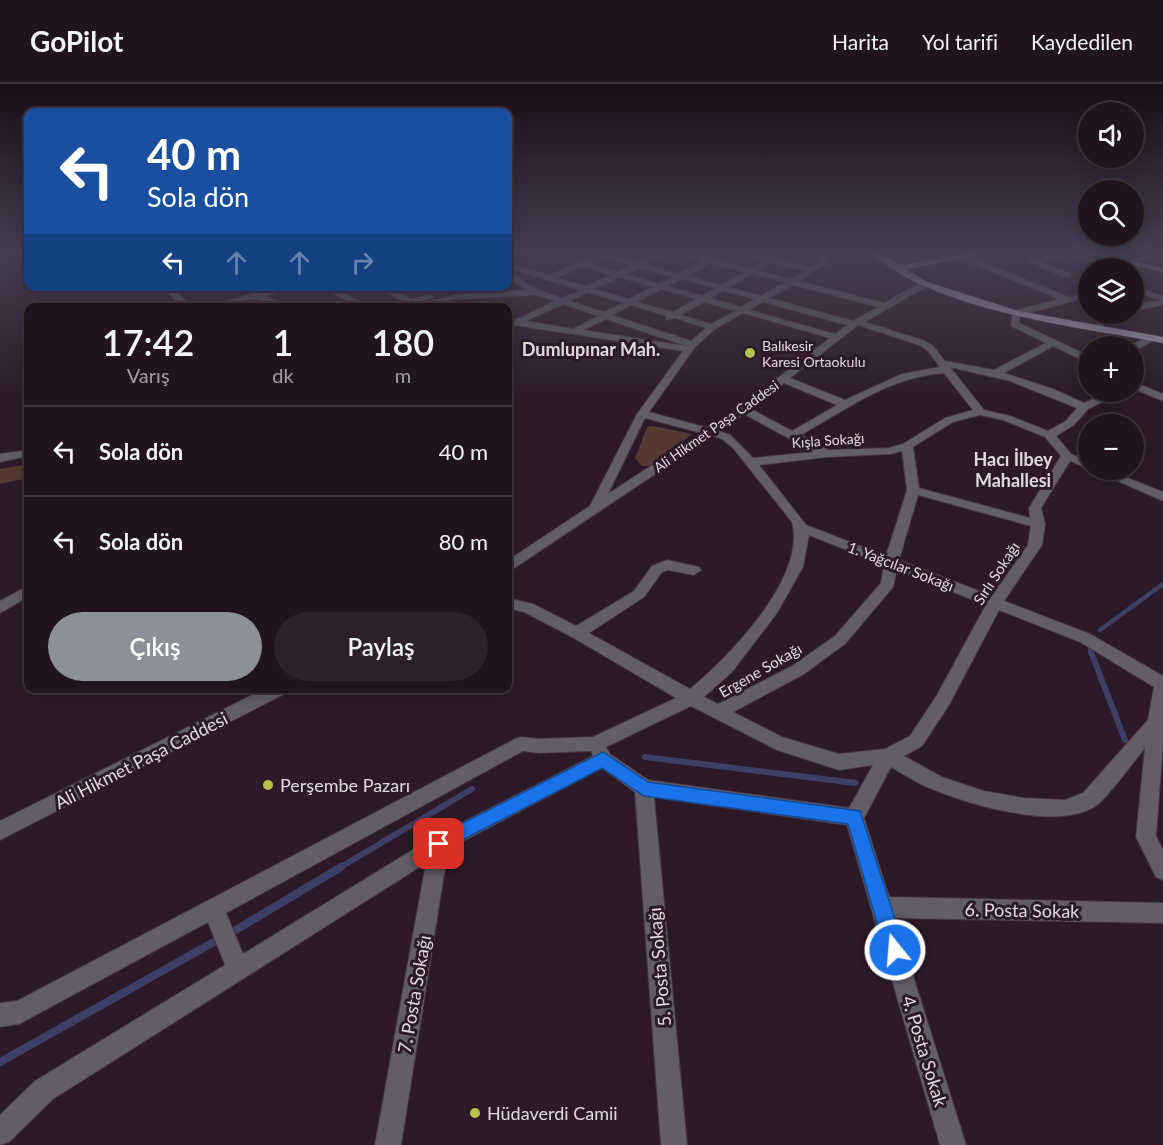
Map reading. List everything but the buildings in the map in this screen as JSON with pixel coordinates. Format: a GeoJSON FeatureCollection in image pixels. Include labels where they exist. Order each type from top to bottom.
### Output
{"type":"FeatureCollection","features":[{"type":"Feature","properties":{"kind":"main road"},"geometry":{"type":"LineString","coordinates":[[986,304],[1016,313],[1163,340]]}},
{"type":"Feature","properties":{"kind":"street"},"geometry":{"type":"LineString","coordinates":[[512,325],[559,304]]}},
{"type":"Feature","properties":{"kind":"street"},"geometry":{"type":"LineString","coordinates":[[567,304],[649,329],[691,347]]}},
{"type":"Feature","properties":{"kind":"street"},"geometry":{"type":"LineString","coordinates":[[575,332],[630,304]]}},
{"type":"Feature","properties":{"kind":"street"},"geometry":{"type":"LineString","coordinates":[[633,304],[712,327]]}},
{"type":"Feature","properties":{"kind":"street"},"geometry":{"type":"LineString","coordinates":[[630,340],[695,304]]}},
{"type":"Feature","properties":{"kind":"street"},"geometry":{"type":"LineString","coordinates":[[722,304],[835,337]]}},
{"type":"Feature","properties":{"kind":"street"},"geometry":{"type":"LineString","coordinates":[[595,509],[642,414],[691,347],[712,327],[755,304]]}},
{"type":"Feature","properties":{"kind":"street"},"geometry":{"type":"LineString","coordinates":[[779,304],[922,343],[930,348],[980,412]]}},
{"type":"Feature","properties":{"kind":"street"},"geometry":{"type":"LineString","coordinates":[[875,304],[885,306]]}},
{"type":"Feature","properties":{"kind":"street","name":"Ali Hikmet Paşa Caddesi"},"geometry":{"type":"LineString","coordinates":[[512,565],[711,432],[744,409],[835,337],[889,304]]}},
{"type":"Feature","properties":{"kind":"street"},"geometry":{"type":"LineString","coordinates":[[1049,304],[1016,313],[1014,324],[1078,355]]}},
{"type":"Feature","properties":{"kind":"street"},"geometry":{"type":"LineString","coordinates":[[787,323],[815,305]]}},
{"type":"Feature","properties":{"kind":"street"},"geometry":{"type":"LineString","coordinates":[[512,322],[691,347]]}},
{"type":"Feature","properties":{"kind":"street"},"geometry":{"type":"LineString","coordinates":[[1100,324],[1100,330]]}},
{"type":"Feature","properties":{"kind":"street"},"geometry":{"type":"LineString","coordinates":[[1144,342],[1152,338]]}},
{"type":"Feature","properties":{"kind":"street"},"geometry":{"type":"LineString","coordinates":[[995,374],[1052,343]]}},
{"type":"Feature","properties":{"kind":"street"},"geometry":{"type":"LineString","coordinates":[[793,435],[882,385],[943,366],[995,374],[1047,391],[1084,407]]}},
{"type":"Feature","properties":{"kind":"street"},"geometry":{"type":"LineString","coordinates":[[783,379],[847,405]]}},
{"type":"Feature","properties":{"kind":"street"},"geometry":{"type":"LineString","coordinates":[[1144,389],[1163,398]]}},
{"type":"Feature","properties":{"kind":"street"},"geometry":{"type":"LineString","coordinates":[[1049,435],[1070,423],[1084,407],[1095,402]]}},
{"type":"Feature","properties":{"kind":"street"},"geometry":{"type":"LineString","coordinates":[[744,409],[827,454]]}},
{"type":"Feature","properties":{"kind":"street"},"geometry":{"type":"LineString","coordinates":[[907,446],[949,420],[980,412],[1006,418],[1049,435],[1067,456],[1078,460]]}},
{"type":"Feature","properties":{"kind":"street"},"geometry":{"type":"LineString","coordinates":[[0,1133],[44,1090],[439,844],[692,698],[726,668],[772,609],[796,567],[802,535],[800,527],[798,521],[751,462],[726,437],[642,414]]}},
{"type":"Feature","properties":{"kind":"street","name":"Kışla Sokağı"},"geometry":{"type":"LineString","coordinates":[[751,462],[827,454],[890,451],[907,446]]}},
{"type":"Feature","properties":{"kind":"street","name":"Ergene Sokağı"},"geometry":{"type":"LineString","coordinates":[[718,712],[798,670],[840,639],[888,584],[891,563],[913,490],[907,446]]}},
{"type":"Feature","properties":{"kind":"street"},"geometry":{"type":"LineString","coordinates":[[0,458],[24,454]]}},
{"type":"Feature","properties":{"kind":"street","name":"Sırlı Sokağı"},"geometry":{"type":"LineString","coordinates":[[888,756],[916,741],[943,700],[995,603],[1035,545],[1038,524],[1035,508],[1067,456]]}},
{"type":"Feature","properties":{"kind":"street"},"geometry":{"type":"LineString","coordinates":[[1123,480],[1163,497]]}},
{"type":"Feature","properties":{"kind":"street"},"geometry":{"type":"LineString","coordinates":[[913,490],[1038,524]]}},
{"type":"Feature","properties":{"kind":"street","name":"1. Yağcılar Sokağı"},"geometry":{"type":"LineString","coordinates":[[800,527],[1085,638],[1162,683]]}},
{"type":"Feature","properties":{"kind":"street"},"geometry":{"type":"LineString","coordinates":[[577,633],[639,594],[657,569],[667,565],[694,570]]}},
{"type":"Feature","properties":{"kind":"street"},"geometry":{"type":"LineString","coordinates":[[0,608],[24,593]]}},
{"type":"Feature","properties":{"kind":"street"},"geometry":{"type":"LineString","coordinates":[[512,604],[528,608],[577,633],[777,743],[839,762],[888,756],[936,783],[984,798],[1023,806],[1065,808],[1090,799],[1156,723]]}},
{"type":"Feature","properties":{"kind":"street"},"geometry":{"type":"LineString","coordinates":[[1162,683],[1156,723],[1146,837],[1163,870]]}},
{"type":"Feature","properties":{"kind":"street","name":"Ali Hikmet Paşa Caddesi"},"geometry":{"type":"LineString","coordinates":[[0,831],[272,693]]}},
{"type":"Feature","properties":{"kind":"street"},"geometry":{"type":"LineString","coordinates":[[0,1015],[19,1012],[520,744],[599,752],[644,788],[854,817],[888,756]]}},
{"type":"Feature","properties":{"kind":"street","name":"5. Posta Sokağı"},"geometry":{"type":"LineString","coordinates":[[644,788],[674,1145]]}},
{"type":"Feature","properties":{"kind":"street","name":"4. Posta Sokak"},"geometry":{"type":"LineString","coordinates":[[854,817],[953,1145]]}},
{"type":"Feature","properties":{"kind":"street","name":"7. Posta Sokağı"},"geometry":{"type":"LineString","coordinates":[[388,1145],[439,844]]}},
{"type":"Feature","properties":{"kind":"street","name":"6. Posta Sokak"},"geometry":{"type":"LineString","coordinates":[[882,907],[1163,913]]}},
{"type":"Feature","properties":{"kind":"street"},"geometry":{"type":"LineString","coordinates":[[213,908],[238,970]]}},
{"type":"Feature","properties":{"kind":"shaded area"},"geometry":{"type":"Polygon","coordinates":[[[653,426],[692,434],[651,466],[642,466],[635,458],[647,427],[653,426]]]}},
{"type":"Feature","properties":{"kind":"shaded area"},"geometry":{"type":"Polygon","coordinates":[[[24,465],[24,479],[0,484],[0,469],[24,465]]]}},
{"type":"Feature","properties":{"kind":"waterway"},"geometry":{"type":"LineString","coordinates":[[1100,630],[1163,584]]}},
{"type":"Feature","properties":{"kind":"waterway"},"geometry":{"type":"LineString","coordinates":[[1090,648],[1091,653]]}},
{"type":"Feature","properties":{"kind":"waterway"},"geometry":{"type":"LineString","coordinates":[[1091,652],[1125,740]]}},
{"type":"Feature","properties":{"kind":"waterway"},"geometry":{"type":"LineString","coordinates":[[645,757],[856,783]]}},
{"type":"Feature","properties":{"kind":"waterway"},"geometry":{"type":"LineString","coordinates":[[339,868],[472,789]]}},
{"type":"Feature","properties":{"kind":"waterway"},"geometry":{"type":"LineString","coordinates":[[229,934],[341,867]]}},
{"type":"Feature","properties":{"kind":"waterway"},"geometry":{"type":"LineString","coordinates":[[0,1062],[221,938]]}},
{"type":"Feature","properties":{"kind":"place","name":"Balıkesir Karesi Ortaokulu"},"geometry":{"type":"Point","coordinates":[750,353]}},
{"type":"Feature","properties":{"kind":"place","name":"Perşembe Pazarı"},"geometry":{"type":"Point","coordinates":[268,785]}},
{"type":"Feature","properties":{"kind":"place","name":"Hüdaverdi Camii"},"geometry":{"type":"Point","coordinates":[475,1113]}},
{"type":"Feature","properties":{"kind":"district","name":"Dumlupınar Mah."},"geometry":{"type":"Point","coordinates":[591,349]}},
{"type":"Feature","properties":{"kind":"district","name":"Hacı İlbey Mahallesi"},"geometry":{"type":"Point","coordinates":[1013,469]}},
{"type":"Feature","properties":{"kind":"route"},"geometry":{"type":"LineString","coordinates":[[439,844],[603,759],[644,788],[854,817],[895,950]]}}]}
